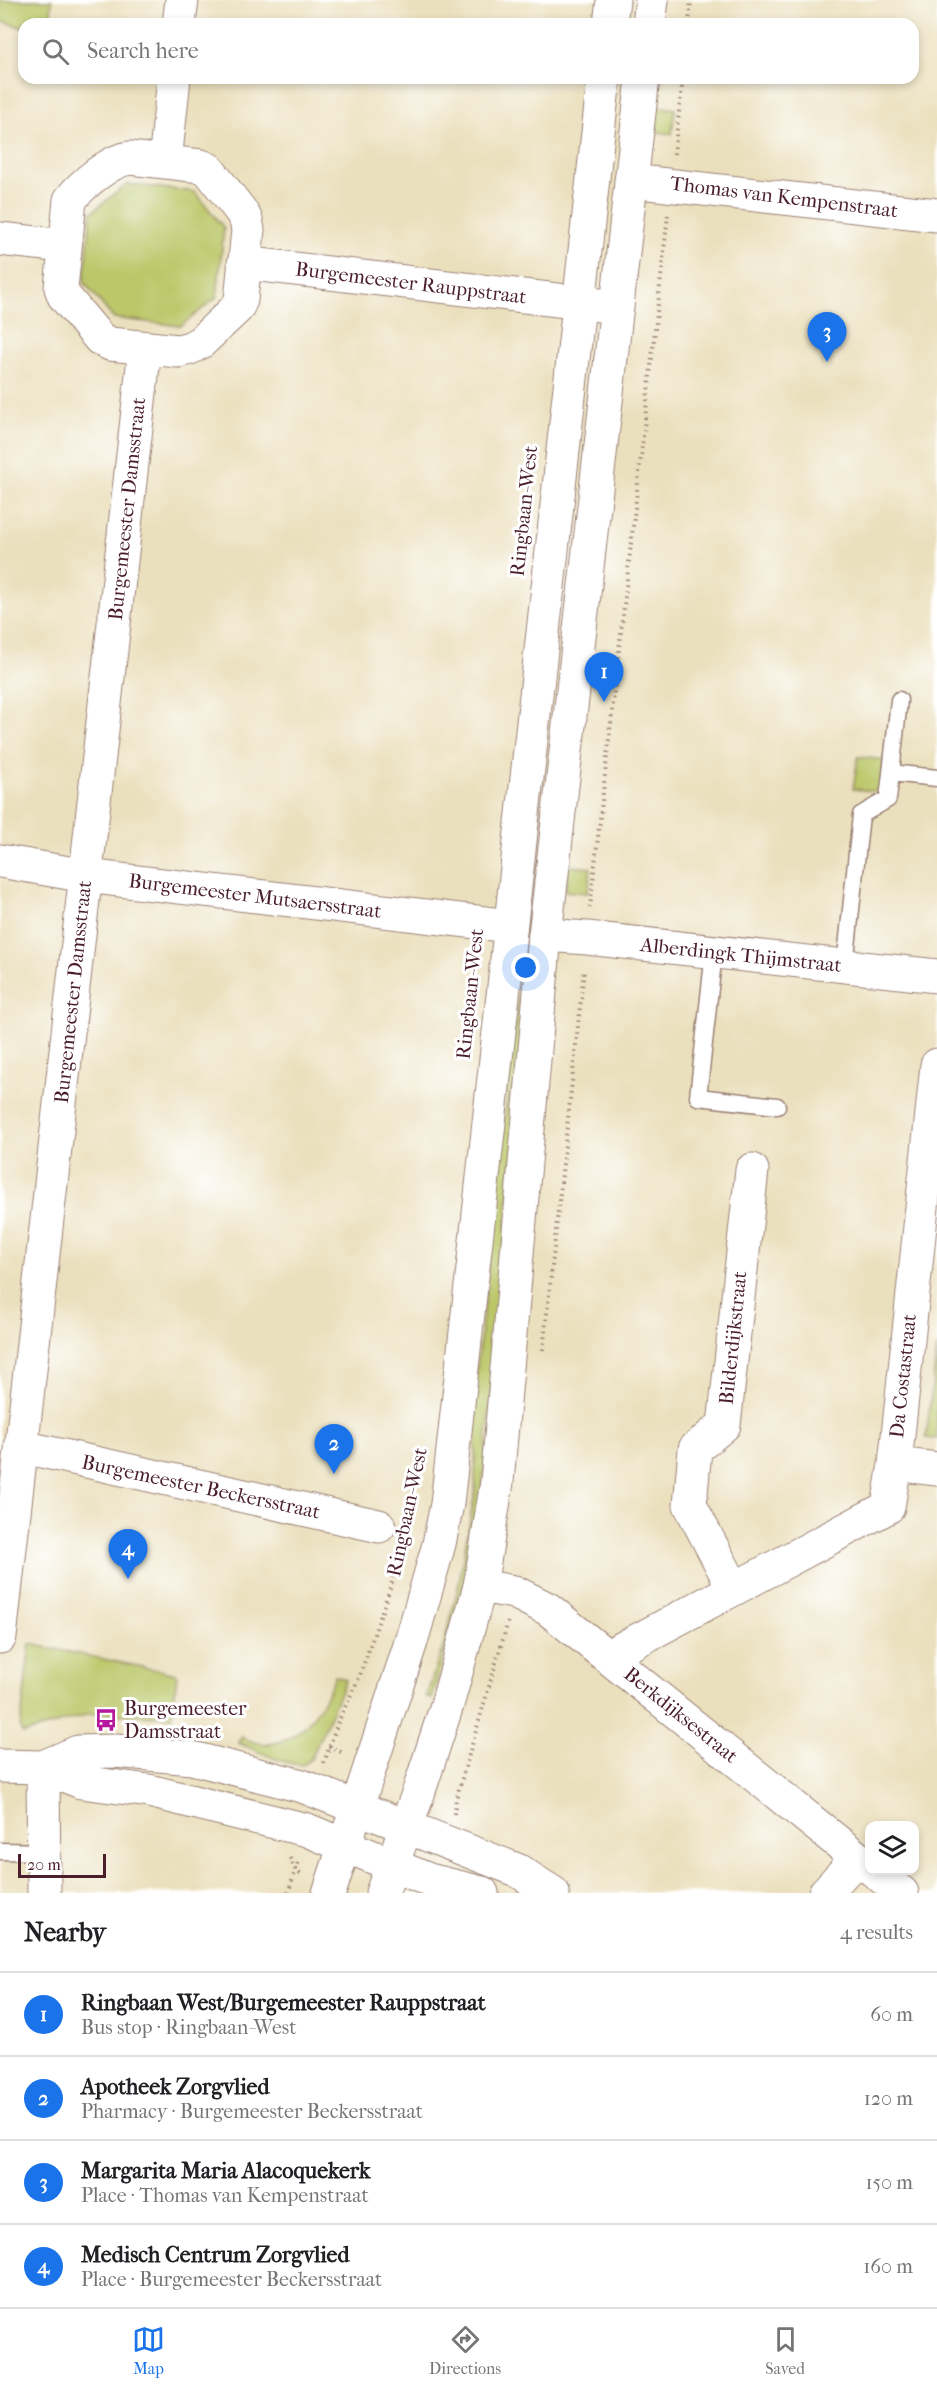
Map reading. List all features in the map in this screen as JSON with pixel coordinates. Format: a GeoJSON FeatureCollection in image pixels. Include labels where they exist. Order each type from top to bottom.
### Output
{"type":"FeatureCollection","features":[{"type":"Feature","properties":{"kind":"street"},"geometry":{"type":"LineString","coordinates":[[180,18],[182,0]]}},
{"type":"Feature","properties":{"kind":"street"},"geometry":{"type":"LineString","coordinates":[[611,18],[613,0]]}},
{"type":"Feature","properties":{"kind":"street"},"geometry":{"type":"LineString","coordinates":[[650,18],[652,0]]}},
{"type":"Feature","properties":{"kind":"street"},"geometry":{"type":"LineString","coordinates":[[165,162],[173,84]]}},
{"type":"Feature","properties":{"kind":"street","name":"Ringbaan-West"},"geometry":{"type":"LineString","coordinates":[[329,1893],[411,1642],[439,1544],[447,1504],[603,84]]}},
{"type":"Feature","properties":{"kind":"street"},"geometry":{"type":"LineString","coordinates":[[387,1879],[447,1705],[480,1586],[497,1482],[545,935],[642,84]]}},
{"type":"Feature","properties":{"kind":"street"},"geometry":{"type":"LineString","coordinates":[[121,159],[165,162],[201,166],[208,169],[246,220],[248,230],[241,300],[237,308],[201,342],[190,348],[178,351],[110,344],[100,339],[64,296],[60,281],[70,200],[76,191],[121,159]]}},
{"type":"Feature","properties":{"kind":"street","name":"Thomas van Kempenstraat"},"geometry":{"type":"LineString","coordinates":[[631,181],[937,215]]}},
{"type":"Feature","properties":{"kind":"street"},"geometry":{"type":"LineString","coordinates":[[0,239],[64,246]]}},
{"type":"Feature","properties":{"kind":"street","name":"Burgemeester Rauppstraat"},"geometry":{"type":"LineString","coordinates":[[244,263],[617,307]]}},
{"type":"Feature","properties":{"kind":"street","name":"Burgemeester Damsstraat"},"geometry":{"type":"LineString","coordinates":[[0,1637],[145,348]]}},
{"type":"Feature","properties":{"kind":"street","name":"Burgemeester Mutsaersstraat"},"geometry":{"type":"LineString","coordinates":[[0,861],[86,876],[510,926]]}},
{"type":"Feature","properties":{"kind":"street","name":"Alberdingk Thijmstraat"},"geometry":{"type":"LineString","coordinates":[[545,935],[937,975]]}},
{"type":"Feature","properties":{"kind":"street","name":"Da Costastraat"},"geometry":{"type":"LineString","coordinates":[[895,1464],[925,1290],[937,1065]]}},
{"type":"Feature","properties":{"kind":"street","name":"Bilderdijkstraat"},"geometry":{"type":"LineString","coordinates":[[734,1589],[690,1505],[695,1449],[724,1425],[752,1170]]}},
{"type":"Feature","properties":{"kind":"street","name":"Burgemeester Beckersstraat"},"geometry":{"type":"LineString","coordinates":[[23,1447],[396,1530]]}},
{"type":"Feature","properties":{"kind":"street"},"geometry":{"type":"LineString","coordinates":[[608,1656],[888,1507],[895,1464],[937,1469]]}},
{"type":"Feature","properties":{"kind":"street","name":"Berkdijksestraat"},"geometry":{"type":"LineString","coordinates":[[480,1586],[514,1592],[548,1609],[865,1865]]}},
{"type":"Feature","properties":{"kind":"street"},"geometry":{"type":"LineString","coordinates":[[43,1767],[78,1752],[115,1751],[192,1758],[302,1786],[517,1870],[553,1893]]}},
{"type":"Feature","properties":{"kind":"street"},"geometry":{"type":"LineString","coordinates":[[0,1766],[43,1767],[81,1782],[149,1791],[307,1830],[345,1845],[387,1879],[429,1880],[482,1893]]}},
{"type":"Feature","properties":{"kind":"street"},"geometry":{"type":"LineString","coordinates":[[43,1767],[44,1893]]}},
{"type":"Feature","properties":{"kind":"street"},"geometry":{"type":"LineString","coordinates":[[825,1893],[865,1867]]}},
{"type":"Feature","properties":{"kind":"street","name":"Berkdijksestraat"},"geometry":{"type":"LineString","coordinates":[[878,1875],[902,1893]]}},
{"type":"Feature","properties":{"kind":"lane"},"geometry":{"type":"LineString","coordinates":[[845,966],[861,815],[888,799],[899,700]]}},
{"type":"Feature","properties":{"kind":"lane"},"geometry":{"type":"LineString","coordinates":[[891,773],[937,778]]}},
{"type":"Feature","properties":{"kind":"lane"},"geometry":{"type":"LineString","coordinates":[[714,952],[698,1096],[777,1106]]}},
{"type":"Feature","properties":{"kind":"lane"},"geometry":{"type":"LineString","coordinates":[[0,1851],[44,1852]]}},
{"type":"Feature","properties":{"kind":"path"},"geometry":{"type":"LineString","coordinates":[[690,18],[691,0]]}},
{"type":"Feature","properties":{"kind":"path"},"geometry":{"type":"LineString","coordinates":[[657,311],[682,84]]}},
{"type":"Feature","properties":{"kind":"path","name":"Ringbaan-West"},"geometry":{"type":"LineString","coordinates":[[316,1792],[338,1722],[359,1678],[392,1582],[396,1530],[416,1488]]}},
{"type":"Feature","properties":{"kind":"path"},"geometry":{"type":"LineString","coordinates":[[288,1893],[307,1830]]}},
{"type":"Feature","properties":{"kind":"green space"},"geometry":{"type":"Polygon","coordinates":[[[0,0],[52,0],[50,18],[18,18],[18,26],[0,21],[0,0]]]}},
{"type":"Feature","properties":{"kind":"green space"},"geometry":{"type":"Polygon","coordinates":[[[652,106],[675,109],[672,134],[649,131],[652,106]]]}},
{"type":"Feature","properties":{"kind":"green space"},"geometry":{"type":"Polygon","coordinates":[[[127,184],[195,192],[224,228],[217,297],[181,326],[113,318],[84,282],[91,213],[127,184]]]}},
{"type":"Feature","properties":{"kind":"green space"},"geometry":{"type":"Polygon","coordinates":[[[858,757],[885,760],[882,792],[853,789],[858,757]]]}},
{"type":"Feature","properties":{"kind":"green space"},"geometry":{"type":"Polygon","coordinates":[[[569,866],[591,868],[588,893],[565,891],[569,866]]]}},
{"type":"Feature","properties":{"kind":"green space"},"geometry":{"type":"Polygon","coordinates":[[[527,916],[535,917],[484,1473],[471,1559],[432,1699],[426,1697],[444,1643],[458,1588],[475,1492],[475,1385],[527,916]]]}},
{"type":"Feature","properties":{"kind":"green space"},"geometry":{"type":"Polygon","coordinates":[[[937,1346],[937,1439],[926,1438],[937,1346]]]}},
{"type":"Feature","properties":{"kind":"green space"},"geometry":{"type":"Polygon","coordinates":[[[30,1644],[177,1674],[172,1719],[164,1716],[89,1714],[23,1734],[20,1729],[30,1644]]]}},
{"type":"Feature","properties":{"kind":"green space"},"geometry":{"type":"Polygon","coordinates":[[[335,1676],[346,1679],[308,1762],[299,1765],[291,1764],[239,1743],[241,1737],[265,1744],[280,1742],[292,1736],[302,1729],[318,1709],[335,1676]]]}},
{"type":"Feature","properties":{"kind":"place","name":"Margarita Maria Alacoquekerk"},"geometry":{"type":"Point","coordinates":[827,362]}},
{"type":"Feature","properties":{"kind":"place","name":"Ringbaan West/Burgemeester Rauppstraat"},"geometry":{"type":"Point","coordinates":[604,702]}},
{"type":"Feature","properties":{"kind":"place","name":"Apotheek Zorgvlied"},"geometry":{"type":"Point","coordinates":[334,1474]}},
{"type":"Feature","properties":{"kind":"place","name":"Medisch Centrum Zorgvlied"},"geometry":{"type":"Point","coordinates":[128,1579]}},
{"type":"Feature","properties":{"kind":"place","name":"Burgemeester Damsstraat"},"geometry":{"type":"Point","coordinates":[106,1720]}}]}
